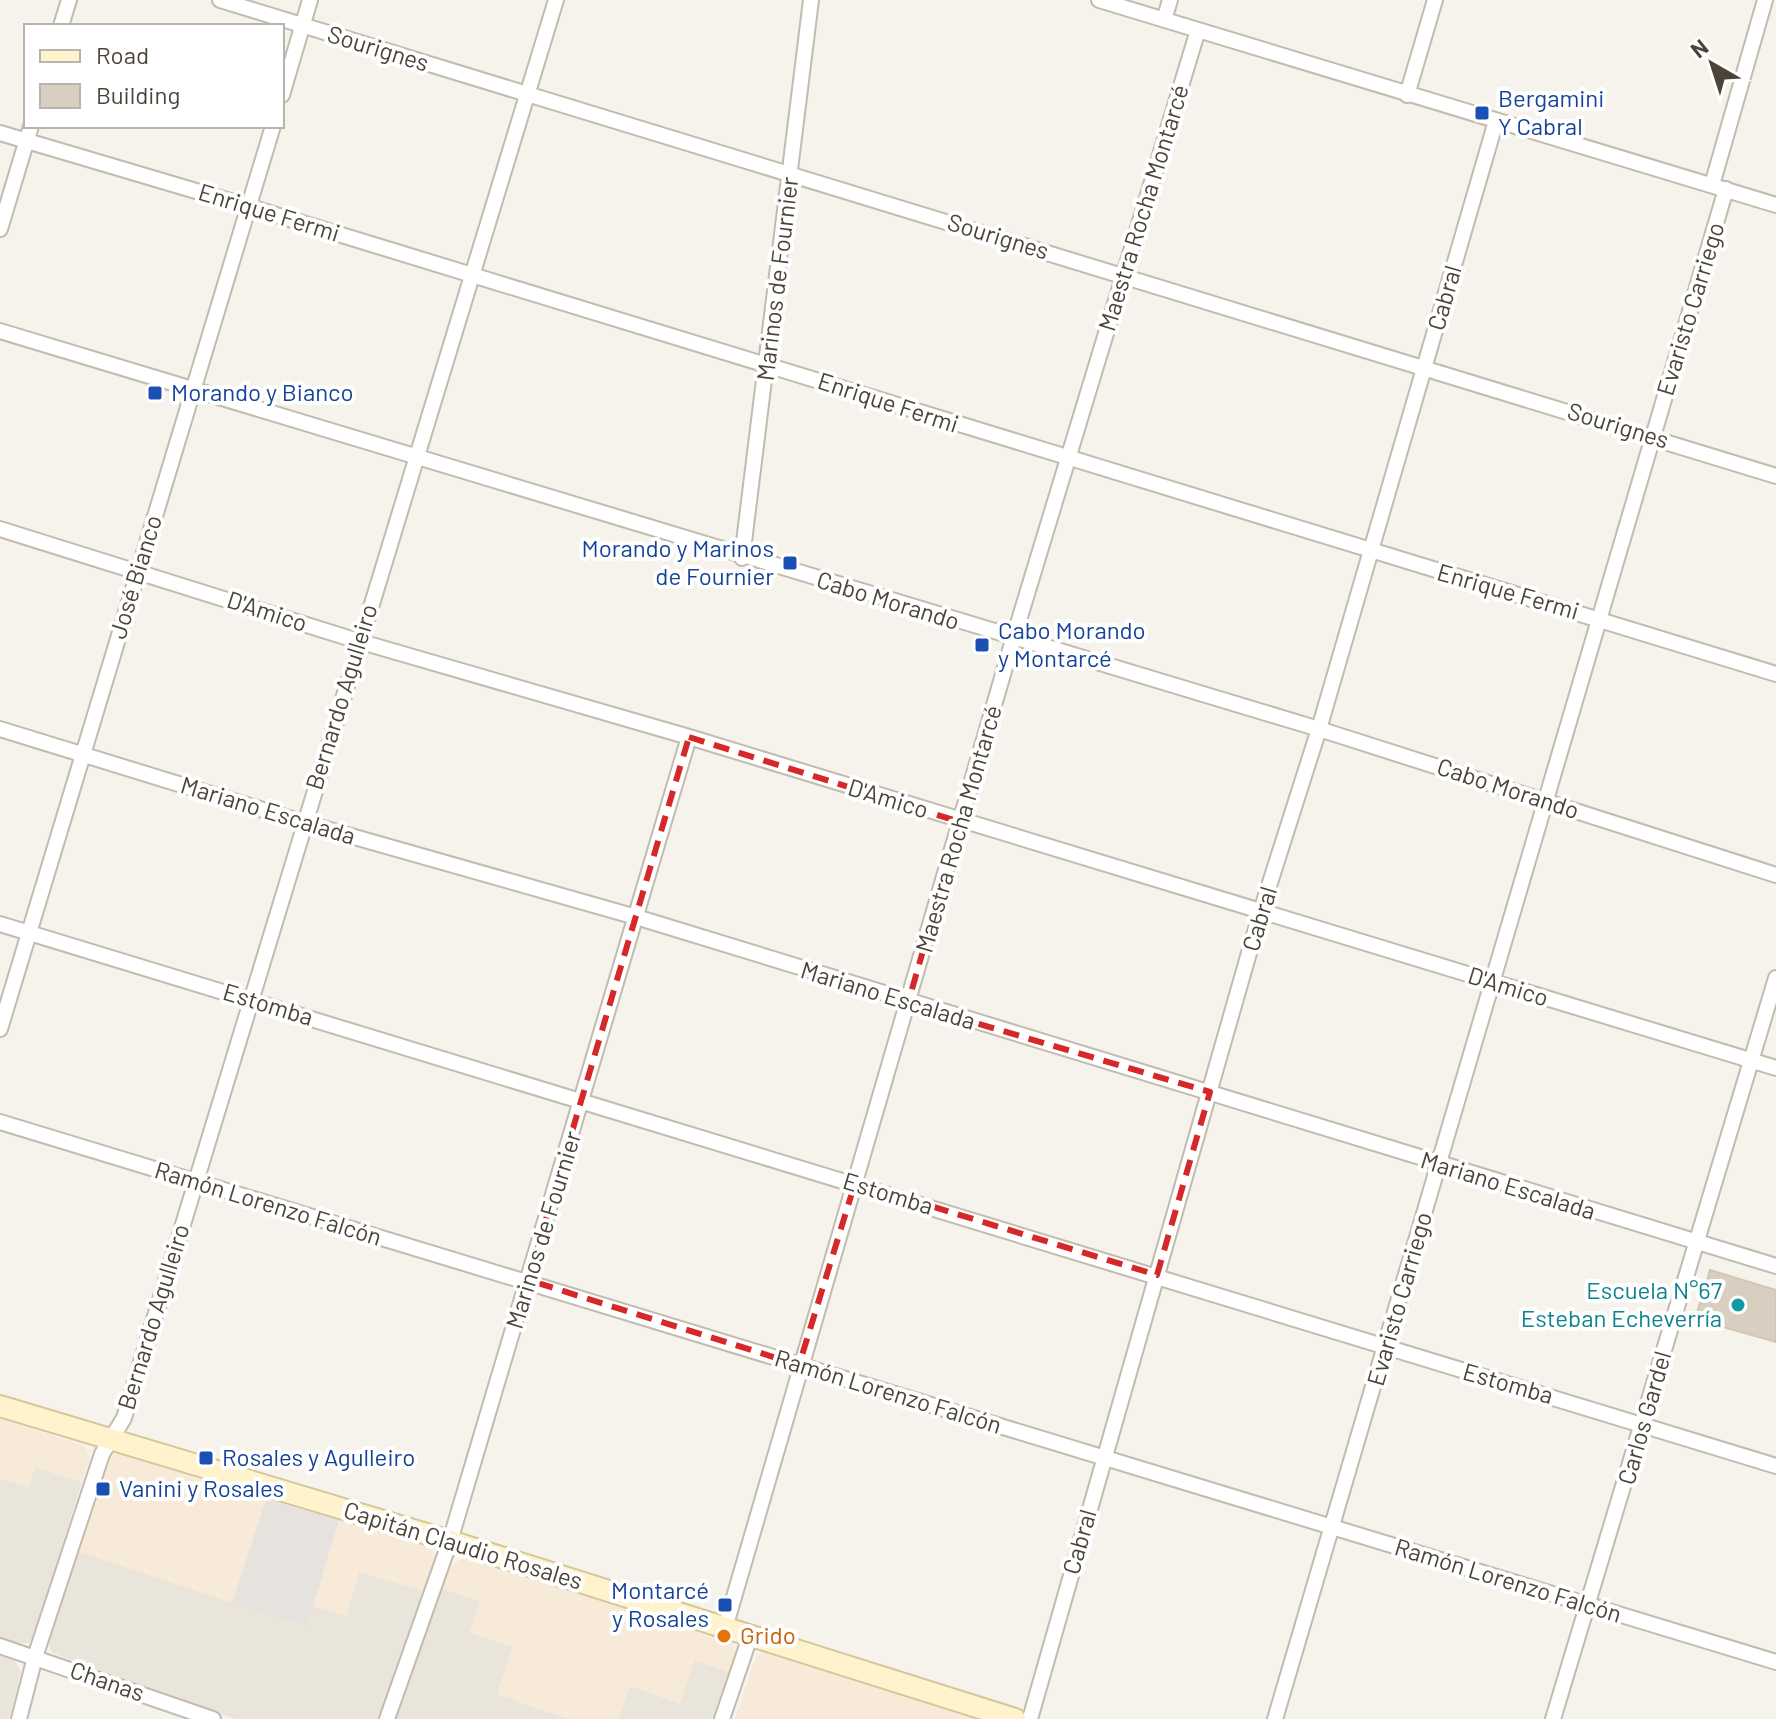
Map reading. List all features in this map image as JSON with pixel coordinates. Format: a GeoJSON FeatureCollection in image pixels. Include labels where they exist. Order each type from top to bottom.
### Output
{"type":"FeatureCollection","features":[{"type":"Feature","properties":{"kind":"street"},"geometry":{"type":"LineString","coordinates":[[62,24],[69,0]]}},
{"type":"Feature","properties":{"kind":"street","name":"Sourignes"},"geometry":{"type":"LineString","coordinates":[[220,0],[1776,476]]}},
{"type":"Feature","properties":{"kind":"street"},"geometry":{"type":"LineString","coordinates":[[284,88],[310,0]]}},
{"type":"Feature","properties":{"kind":"street","name":"Bernardo Agulleiro"},"geometry":{"type":"LineString","coordinates":[[19,1719],[35,1657],[102,1454],[124,1418],[358,641],[418,458],[470,276],[556,0]]}},
{"type":"Feature","properties":{"kind":"street","name":"Marinos de Fournier"},"geometry":{"type":"LineString","coordinates":[[742,558],[811,0]]}},
{"type":"Feature","properties":{"kind":"street"},"geometry":{"type":"LineString","coordinates":[[1099,0],[1776,205]]}},
{"type":"Feature","properties":{"kind":"street"},"geometry":{"type":"LineString","coordinates":[[1164,20],[1170,0]]}},
{"type":"Feature","properties":{"kind":"street"},"geometry":{"type":"LineString","coordinates":[[1407,95],[1435,0]]}},
{"type":"Feature","properties":{"kind":"street","name":"Evaristo Carriego"},"geometry":{"type":"LineString","coordinates":[[1275,1719],[1334,1527],[1545,801],[1602,620],[1719,187],[1765,0]]}},
{"type":"Feature","properties":{"kind":"street","name":"Maestra Rocha Montarcé"},"geometry":{"type":"LineString","coordinates":[[725,1628],[799,1365],[1013,640],[1198,30]]}},
{"type":"Feature","properties":{"kind":"street","name":"Cabral"},"geometry":{"type":"LineString","coordinates":[[1030,1719],[1261,911],[1319,729],[1496,121]]}},
{"type":"Feature","properties":{"kind":"street"},"geometry":{"type":"LineString","coordinates":[[0,229],[30,128]]}},
{"type":"Feature","properties":{"kind":"street","name":"José Bianco"},"geometry":{"type":"LineString","coordinates":[[0,1029],[272,128]]}},
{"type":"Feature","properties":{"kind":"street","name":"Enrique Fermi"},"geometry":{"type":"LineString","coordinates":[[0,133],[1776,674]]}},
{"type":"Feature","properties":{"kind":"street","name":"Cabo Morando"},"geometry":{"type":"LineString","coordinates":[[0,331],[1013,640],[1319,729],[1776,875]]}},
{"type":"Feature","properties":{"kind":"street","name":"D'Amico"},"geometry":{"type":"LineString","coordinates":[[0,529],[358,641],[689,737],[1776,1068]]}},
{"type":"Feature","properties":{"kind":"street","name":"Mariano Escalada"},"geometry":{"type":"LineString","coordinates":[[0,729],[305,823],[636,917],[908,1003],[1776,1266]]}},
{"type":"Feature","properties":{"kind":"street","name":"Marinos de Fournier"},"geometry":{"type":"LineString","coordinates":[[387,1719],[450,1541],[689,737]]}},
{"type":"Feature","properties":{"kind":"street","name":"Estomba"},"geometry":{"type":"LineString","coordinates":[[0,924],[1776,1466]]}},
{"type":"Feature","properties":{"kind":"street","name":"Carlos Gardel"},"geometry":{"type":"LineString","coordinates":[[1553,1719],[1776,978]]}},
{"type":"Feature","properties":{"kind":"street","name":"Ramón Lorenzo Falcón"},"geometry":{"type":"LineString","coordinates":[[0,1122],[528,1280],[1588,1607],[1776,1662]]}},
{"type":"Feature","properties":{"kind":"street","name":"Capitán Claudio Rosales"},"geometry":{"type":"LineString","coordinates":[[0,1406],[450,1541],[1015,1719]]}},
{"type":"Feature","properties":{"kind":"street"},"geometry":{"type":"LineString","coordinates":[[722,1719],[750,1637]]}},
{"type":"Feature","properties":{"kind":"street","name":"Chanas"},"geometry":{"type":"LineString","coordinates":[[0,1646],[213,1719]]}},
{"type":"Feature","properties":{"kind":"highlighted area"},"geometry":{"type":"Polygon","coordinates":[[[689,737],[960,822],[908,1003],[1210,1092],[1157,1275],[855,1183],[799,1365],[528,1280],[689,737]]]}},
{"type":"Feature","properties":{"kind":"shaded area"},"geometry":{"type":"Polygon","coordinates":[[[0,1418],[85,1446],[90,1458],[82,1482],[35,1467],[29,1487],[0,1478],[0,1418]]]}},
{"type":"Feature","properties":{"kind":"shaded area"},"geometry":{"type":"Polygon","coordinates":[[[117,1453],[266,1499],[232,1603],[79,1552],[110,1456],[117,1453]]]}},
{"type":"Feature","properties":{"kind":"shaded area"},"geometry":{"type":"Polygon","coordinates":[[[35,1467],[82,1482],[35,1632],[29,1643],[19,1643],[0,1637],[0,1478],[28,1487],[35,1467]]]}},
{"type":"Feature","properties":{"kind":"shaded area"},"geometry":{"type":"Polygon","coordinates":[[[266,1499],[339,1520],[307,1627],[232,1603],[266,1499]]]}},
{"type":"Feature","properties":{"kind":"shaded area"},"geometry":{"type":"Polygon","coordinates":[[[339,1520],[431,1548],[436,1561],[426,1592],[359,1572],[346,1616],[313,1606],[339,1520]]]}},
{"type":"Feature","properties":{"kind":"shaded area"},"geometry":{"type":"Polygon","coordinates":[[[79,1551],[306,1627],[313,1606],[346,1615],[359,1571],[426,1592],[382,1719],[235,1719],[52,1653],[47,1639],[79,1551]]]}},
{"type":"Feature","properties":{"kind":"shaded area"},"geometry":{"type":"Polygon","coordinates":[[[462,1558],[730,1639],[736,1652],[729,1672],[695,1660],[680,1704],[630,1686],[618,1719],[569,1719],[497,1694],[513,1647],[470,1632],[480,1601],[442,1588],[448,1570],[462,1558]]]}},
{"type":"Feature","properties":{"kind":"shaded area"},"geometry":{"type":"Polygon","coordinates":[[[442,1588],[480,1601],[470,1632],[514,1647],[497,1694],[569,1719],[395,1719],[442,1588]]]}},
{"type":"Feature","properties":{"kind":"shaded area"},"geometry":{"type":"Polygon","coordinates":[[[764,1651],[986,1719],[735,1719],[756,1657],[764,1651]]]}},
{"type":"Feature","properties":{"kind":"shaded area"},"geometry":{"type":"Polygon","coordinates":[[[0,1654],[14,1660],[21,1672],[9,1719],[0,1719],[0,1654]]]}},
{"type":"Feature","properties":{"kind":"shaded area"},"geometry":{"type":"Polygon","coordinates":[[[695,1660],[729,1672],[712,1719],[618,1719],[630,1686],[695,1660]]]}},
{"type":"Feature","properties":{"kind":"building","name":"Escuela N°67 Esteban Echeverría"},"geometry":{"type":"Polygon","coordinates":[[[1710,1270],[1776,1290],[1776,1342],[1695,1319],[1710,1270]]]}},
{"type":"Feature","properties":{"kind":"place","name":"Bergamini Y Cabral"},"geometry":{"type":"Point","coordinates":[1482,113]}},
{"type":"Feature","properties":{"kind":"place","name":"Morando y Bianco"},"geometry":{"type":"Point","coordinates":[155,393]}},
{"type":"Feature","properties":{"kind":"place","name":"Morando y Marinos de Fournier"},"geometry":{"type":"Point","coordinates":[790,563]}},
{"type":"Feature","properties":{"kind":"place","name":"Cabo Morando y Montarcé"},"geometry":{"type":"Point","coordinates":[982,645]}},
{"type":"Feature","properties":{"kind":"place","name":"Escuela N°67 Esteban Echeverría"},"geometry":{"type":"Point","coordinates":[1738,1305]}},
{"type":"Feature","properties":{"kind":"place","name":"Rosales y Agulleiro"},"geometry":{"type":"Point","coordinates":[206,1458]}},
{"type":"Feature","properties":{"kind":"place","name":"Vanini y Rosales"},"geometry":{"type":"Point","coordinates":[103,1489]}},
{"type":"Feature","properties":{"kind":"place","name":"Montarcé y Rosales"},"geometry":{"type":"Point","coordinates":[725,1605]}},
{"type":"Feature","properties":{"kind":"place","name":"Grido"},"geometry":{"type":"Point","coordinates":[724,1636]}}]}
